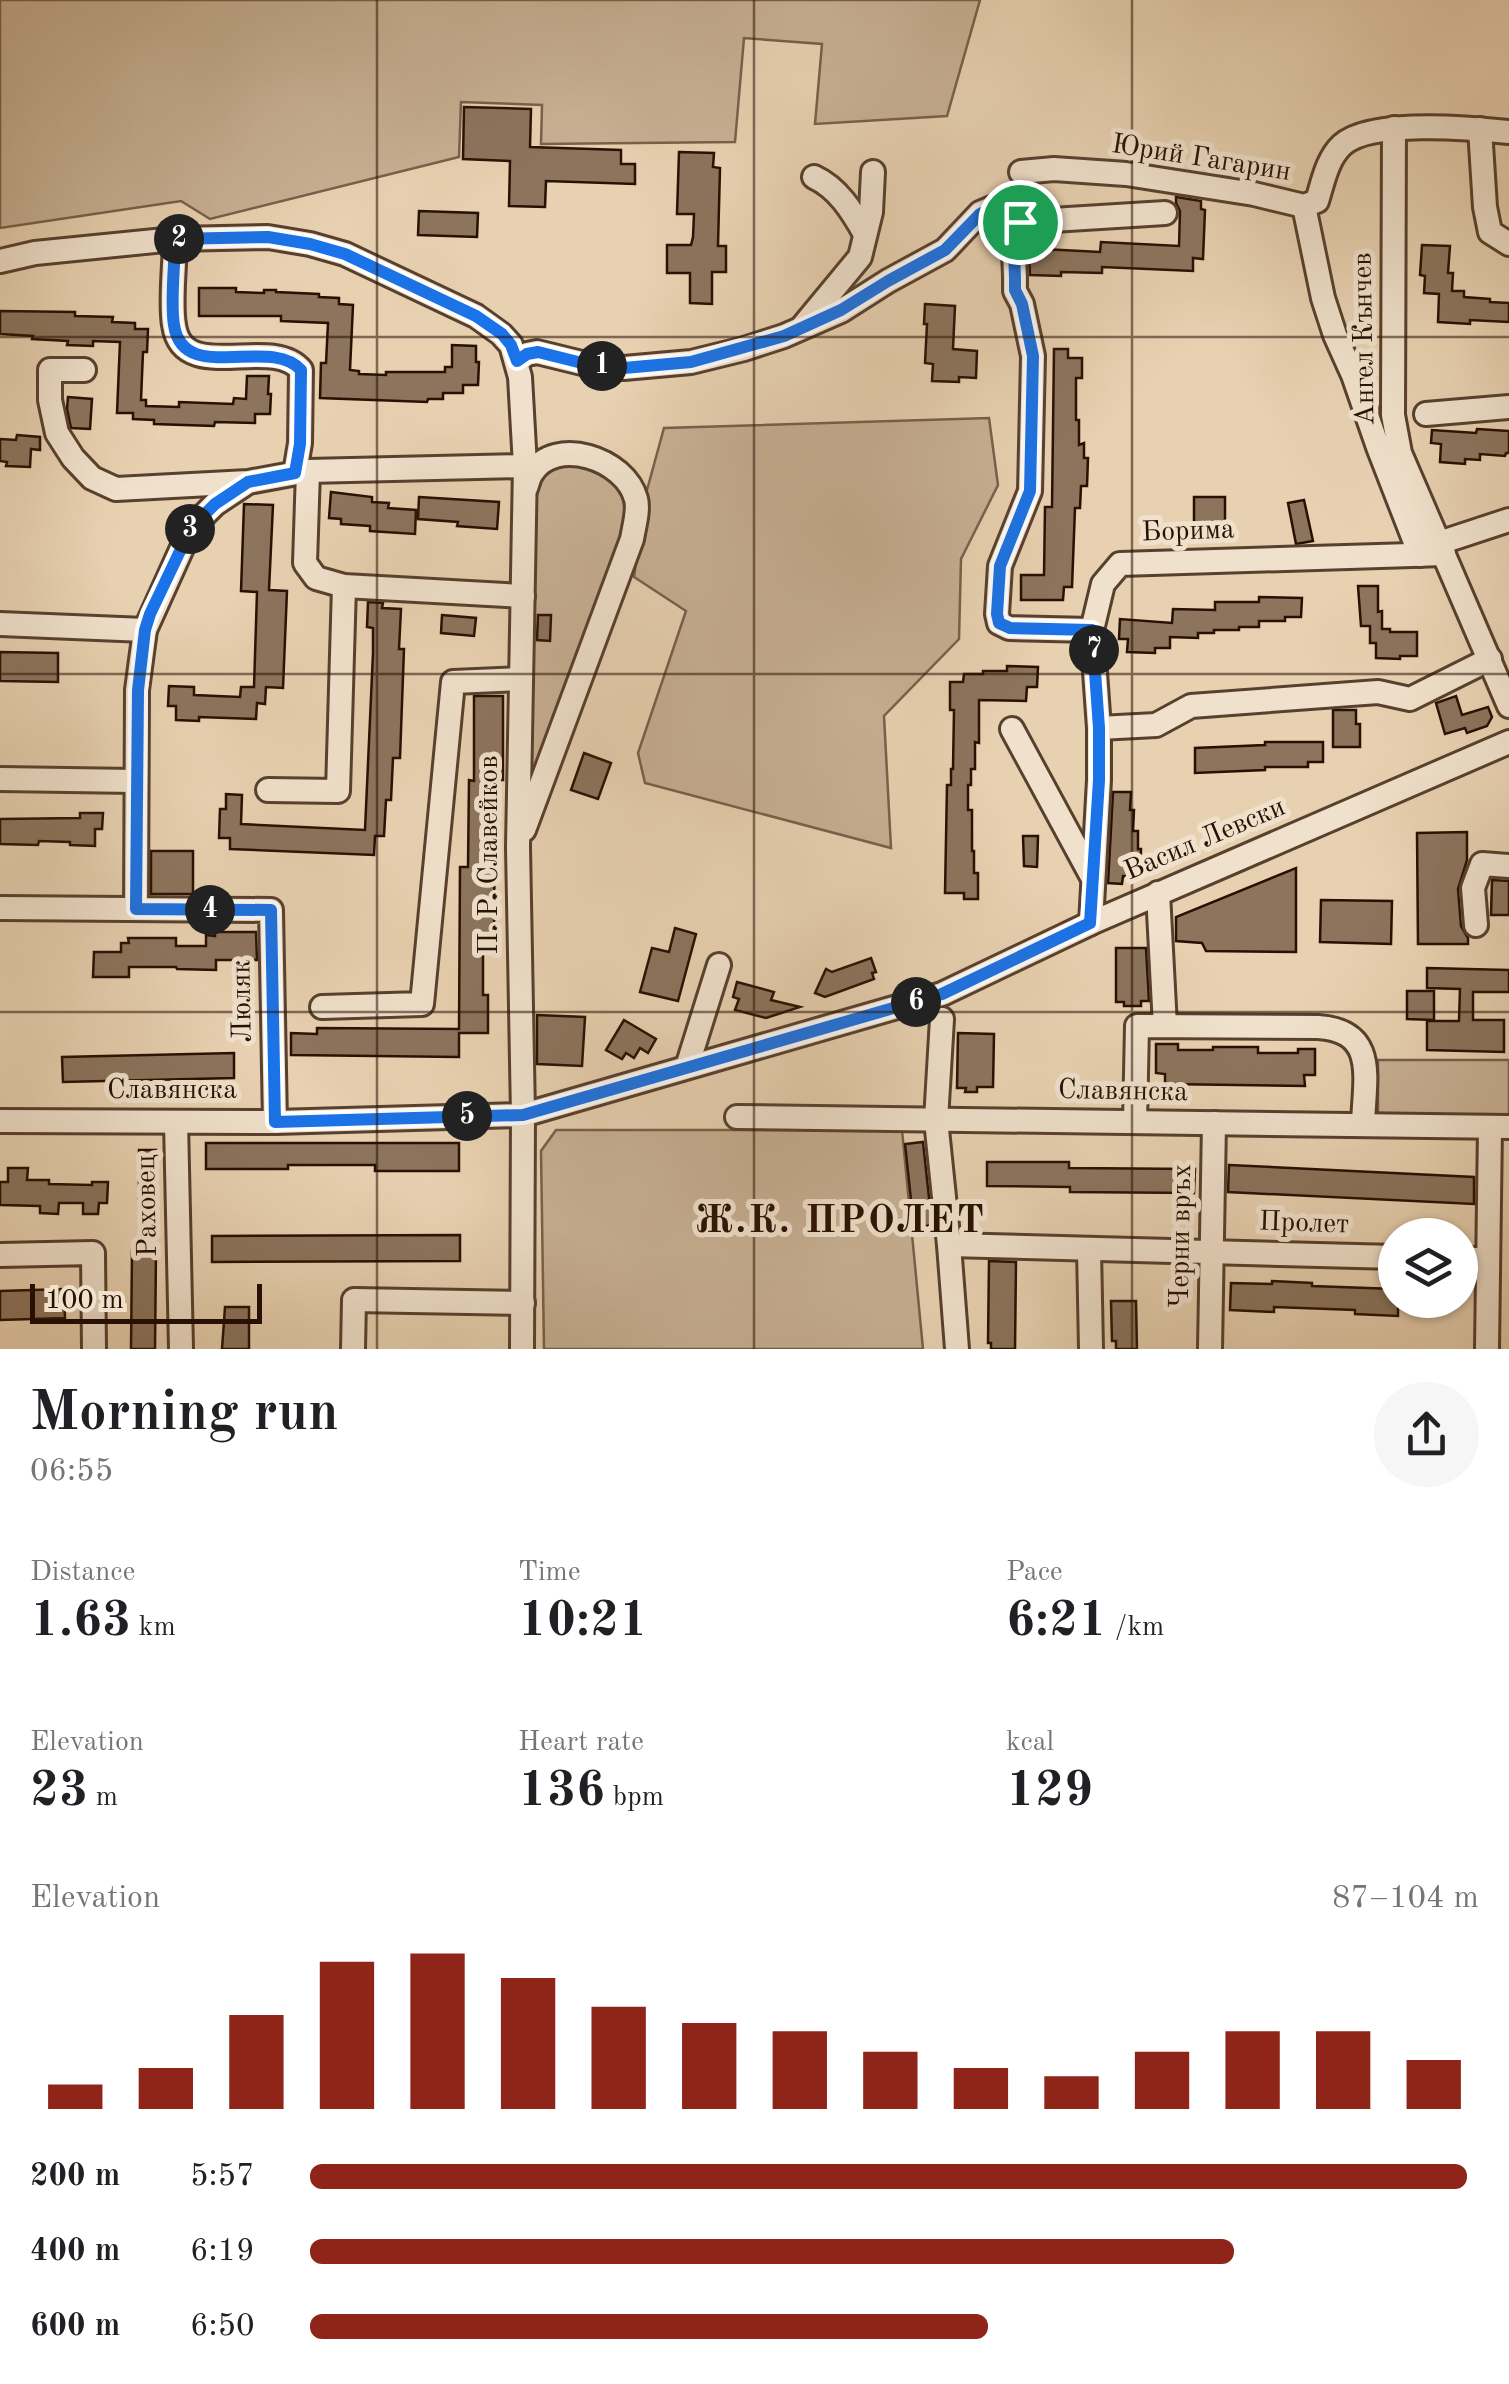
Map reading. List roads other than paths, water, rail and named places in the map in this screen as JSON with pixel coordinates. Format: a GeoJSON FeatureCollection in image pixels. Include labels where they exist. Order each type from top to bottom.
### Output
{"type":"FeatureCollection","features":[{"type":"Feature","properties":{"kind":"street","name":"Юрий Гагарин"},"geometry":{"type":"LineString","coordinates":[[1021,172],[1054,169],[1126,174],[1304,206],[1317,201],[1330,161],[1343,144],[1365,133],[1394,128],[1509,132]]}},
{"type":"Feature","properties":{"kind":"street","name":"Ангел Кънчев"},"geometry":{"type":"LineString","coordinates":[[1394,128],[1393,415],[1400,453],[1434,551],[1490,659],[1509,706]]}},
{"type":"Feature","properties":{"kind":"street"},"geometry":{"type":"LineString","coordinates":[[1480,129],[1490,232],[1509,244]]}},
{"type":"Feature","properties":{"kind":"street"},"geometry":{"type":"LineString","coordinates":[[801,329],[860,257],[871,212],[873,172]]}},
{"type":"Feature","properties":{"kind":"street"},"geometry":{"type":"LineString","coordinates":[[814,177],[835,191],[865,234]]}},
{"type":"Feature","properties":{"kind":"street"},"geometry":{"type":"LineString","coordinates":[[1304,206],[1334,336],[1353,375],[1378,447],[1434,551]]}},
{"type":"Feature","properties":{"kind":"street"},"geometry":{"type":"LineString","coordinates":[[0,260],[175,239],[268,237],[310,244],[345,254],[476,316],[502,334],[517,361],[538,352],[594,366],[624,368],[691,362],[801,329],[945,250],[980,214],[992,208],[1004,210],[1020,222],[1165,213]]}},
{"type":"Feature","properties":{"kind":"street"},"geometry":{"type":"LineString","coordinates":[[1020,222],[1014,251],[1015,290],[1022,304],[1033,356],[1030,491],[1000,566],[997,614],[999,623],[1010,628],[1092,630]]}},
{"type":"Feature","properties":{"kind":"street"},"geometry":{"type":"LineString","coordinates":[[175,239],[174,328],[185,347],[201,357],[280,356],[301,370],[305,564],[316,578],[344,586],[523,596]]}},
{"type":"Feature","properties":{"kind":"street","name":"П. Р. Славейков"},"geometry":{"type":"LineString","coordinates":[[517,361],[525,466],[518,847],[522,1349]]}},
{"type":"Feature","properties":{"kind":"street"},"geometry":{"type":"LineString","coordinates":[[84,370],[50,370],[50,400],[57,433],[92,478],[116,489],[248,482],[302,472],[525,466]]}},
{"type":"Feature","properties":{"kind":"street"},"geometry":{"type":"LineString","coordinates":[[1426,414],[1509,407]]}},
{"type":"Feature","properties":{"kind":"street"},"geometry":{"type":"LineString","coordinates":[[518,847],[632,539],[637,500],[626,479],[605,461],[592,456],[551,458],[533,470],[524,491]]}},
{"type":"Feature","properties":{"kind":"street"},"geometry":{"type":"LineString","coordinates":[[136,909],[138,690],[145,630],[191,528],[215,504],[248,482]]}},
{"type":"Feature","properties":{"kind":"street","name":"Борима"},"geometry":{"type":"LineString","coordinates":[[1090,923],[1099,780],[1092,630],[1103,584],[1120,564],[1434,551],[1509,520]]}},
{"type":"Feature","properties":{"kind":"street"},"geometry":{"type":"LineString","coordinates":[[268,790],[338,791],[344,586]]}},
{"type":"Feature","properties":{"kind":"street"},"geometry":{"type":"LineString","coordinates":[[0,624],[145,630]]}},
{"type":"Feature","properties":{"kind":"street"},"geometry":{"type":"LineString","coordinates":[[1099,728],[1156,725],[1191,706],[1378,692],[1410,699],[1490,659]]}},
{"type":"Feature","properties":{"kind":"street"},"geometry":{"type":"LineString","coordinates":[[322,1007],[422,1004],[453,682],[521,679]]}},
{"type":"Feature","properties":{"kind":"street"},"geometry":{"type":"LineString","coordinates":[[1012,729],[1092,876]]}},
{"type":"Feature","properties":{"kind":"street","name":"Васил Левски"},"geometry":{"type":"LineString","coordinates":[[523,1115],[942,994],[1090,923],[1509,742]]}},
{"type":"Feature","properties":{"kind":"street"},"geometry":{"type":"LineString","coordinates":[[0,780],[136,781]]}},
{"type":"Feature","properties":{"kind":"street"},"geometry":{"type":"LineString","coordinates":[[1476,925],[1473,888],[1482,864],[1509,866]]}},
{"type":"Feature","properties":{"kind":"street"},"geometry":{"type":"LineString","coordinates":[[1158,893],[1165,1026]]}},
{"type":"Feature","properties":{"kind":"street","name":"Люляк"},"geometry":{"type":"LineString","coordinates":[[0,908],[271,910],[275,1122]]}},
{"type":"Feature","properties":{"kind":"street"},"geometry":{"type":"LineString","coordinates":[[687,1067],[719,966]]}},
{"type":"Feature","properties":{"kind":"street"},"geometry":{"type":"LineString","coordinates":[[942,1018],[936,1120],[950,1245],[956,1349]]}},
{"type":"Feature","properties":{"kind":"street"},"geometry":{"type":"LineString","coordinates":[[1135,1122],[1137,1026],[1318,1027],[1335,1028],[1350,1035],[1360,1048],[1364,1059],[1362,1125]]}},
{"type":"Feature","properties":{"kind":"street","name":"Славянска"},"geometry":{"type":"LineString","coordinates":[[0,1120],[275,1122],[523,1115]]}},
{"type":"Feature","properties":{"kind":"street","name":"Славянска"},"geometry":{"type":"LineString","coordinates":[[737,1117],[1499,1127]]}},
{"type":"Feature","properties":{"kind":"street","name":"Раховец"},"geometry":{"type":"LineString","coordinates":[[176,1122],[181,1349]]}},
{"type":"Feature","properties":{"kind":"street","name":"Черни връх"},"geometry":{"type":"LineString","coordinates":[[1210,1349],[1214,1123]]}},
{"type":"Feature","properties":{"kind":"street"},"geometry":{"type":"LineString","coordinates":[[1487,1349],[1488,1259],[1499,1127]]}},
{"type":"Feature","properties":{"kind":"street"},"geometry":{"type":"LineString","coordinates":[[950,1245],[1212,1252]]}},
{"type":"Feature","properties":{"kind":"street"},"geometry":{"type":"LineString","coordinates":[[1089,1249],[1092,1349]]}},
{"type":"Feature","properties":{"kind":"street","name":"Пролет"},"geometry":{"type":"LineString","coordinates":[[1212,1252],[1378,1257]]}},
{"type":"Feature","properties":{"kind":"street"},"geometry":{"type":"LineString","coordinates":[[0,1255],[92,1253],[94,1349]]}},
{"type":"Feature","properties":{"kind":"street"},"geometry":{"type":"LineString","coordinates":[[1478,1259],[1488,1259]]}},
{"type":"Feature","properties":{"kind":"street"},"geometry":{"type":"LineString","coordinates":[[353,1349],[354,1300],[523,1303]]}},
{"type":"Feature","properties":{"kind":"district","name":"Ж.К. ПРОЛЕТ"},"geometry":{"type":"Point","coordinates":[841,1222]}}]}
